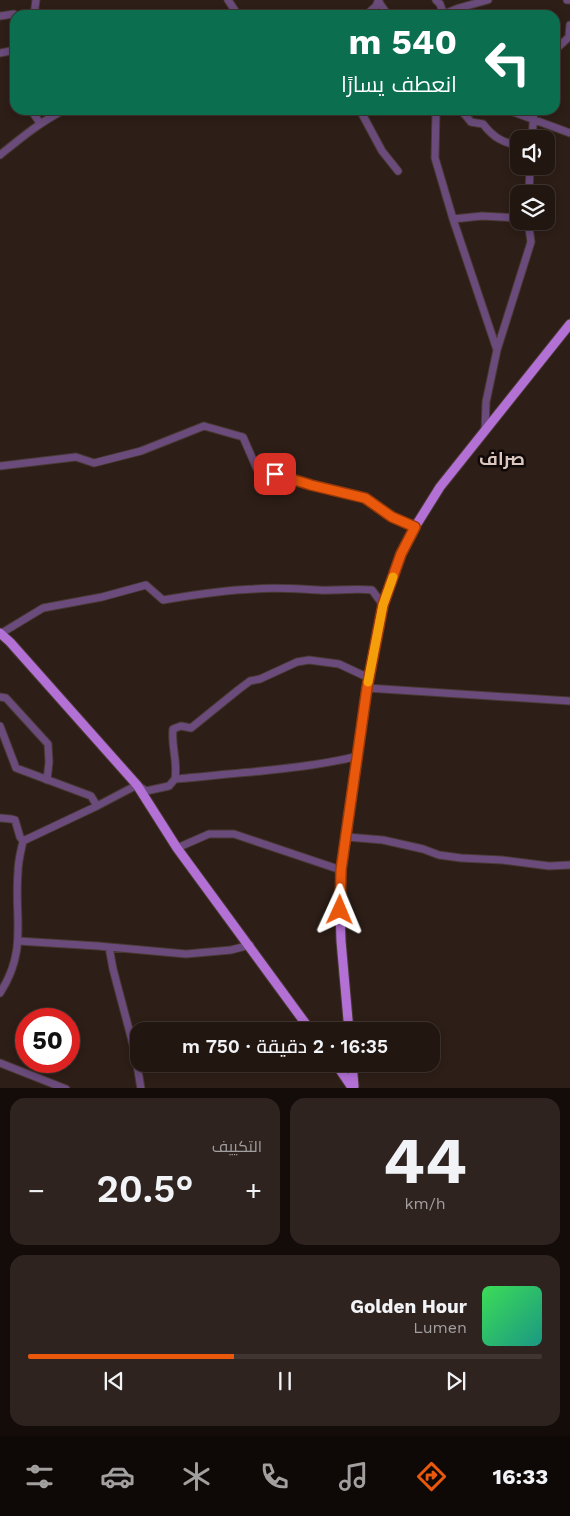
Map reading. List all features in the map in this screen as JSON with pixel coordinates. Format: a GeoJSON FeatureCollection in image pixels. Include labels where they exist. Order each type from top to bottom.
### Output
{"type":"FeatureCollection","features":[{"type":"Feature","properties":{"kind":"main road"},"geometry":{"type":"LineString","coordinates":[[347,1022],[341,941],[341,870],[367,688],[383,605],[401,554],[440,487],[570,324]]}},
{"type":"Feature","properties":{"kind":"main road"},"geometry":{"type":"LineString","coordinates":[[0,633],[137,785],[178,848],[306,1022]]}},
{"type":"Feature","properties":{"kind":"main road"},"geometry":{"type":"LineString","coordinates":[[342,1072],[353,1088]]}},
{"type":"Feature","properties":{"kind":"main road"},"geometry":{"type":"LineString","coordinates":[[352,1072],[353,1088]]}},
{"type":"Feature","properties":{"kind":"street"},"geometry":{"type":"LineString","coordinates":[[372,10],[379,0]]}},
{"type":"Feature","properties":{"kind":"street"},"geometry":{"type":"LineString","coordinates":[[459,4],[488,0]]}},
{"type":"Feature","properties":{"kind":"street"},"geometry":{"type":"LineString","coordinates":[[560,45],[570,36],[570,25]]}},
{"type":"Feature","properties":{"kind":"street"},"geometry":{"type":"LineString","coordinates":[[34,115],[40,124]]}},
{"type":"Feature","properties":{"kind":"street"},"geometry":{"type":"LineString","coordinates":[[0,155],[30,130],[55,115]]}},
{"type":"Feature","properties":{"kind":"street"},"geometry":{"type":"LineString","coordinates":[[363,115],[382,151],[398,171]]}},
{"type":"Feature","properties":{"kind":"street"},"geometry":{"type":"LineString","coordinates":[[436,115],[435,158],[497,350]]}},
{"type":"Feature","properties":{"kind":"street"},"geometry":{"type":"LineString","coordinates":[[466,115],[471,122],[483,124],[492,135],[510,143]]}},
{"type":"Feature","properties":{"kind":"street"},"geometry":{"type":"LineString","coordinates":[[520,115],[570,133]]}},
{"type":"Feature","properties":{"kind":"street"},"geometry":{"type":"LineString","coordinates":[[532,130],[533,115]]}},
{"type":"Feature","properties":{"kind":"street"},"geometry":{"type":"LineString","coordinates":[[454,219],[482,216],[510,218]]}},
{"type":"Feature","properties":{"kind":"street"},"geometry":{"type":"LineString","coordinates":[[485,432],[486,402],[497,350],[531,242],[529,230]]}},
{"type":"Feature","properties":{"kind":"street"},"geometry":{"type":"LineString","coordinates":[[0,466],[76,457],[94,463],[141,451],[204,426],[243,437],[257,468],[311,485],[365,498],[392,517],[415,527]]}},
{"type":"Feature","properties":{"kind":"street"},"geometry":{"type":"LineString","coordinates":[[0,633],[43,608],[102,597],[146,585],[163,600],[256,588],[321,590],[357,588],[372,590],[383,605]]}},
{"type":"Feature","properties":{"kind":"street"},"geometry":{"type":"LineString","coordinates":[[23,841],[137,785],[146,791],[168,786],[175,779],[177,769],[172,741],[173,729],[181,726],[191,728],[250,681],[260,679],[297,662],[309,660],[339,664],[369,678]]}},
{"type":"Feature","properties":{"kind":"street"},"geometry":{"type":"LineString","coordinates":[[367,688],[570,702]]}},
{"type":"Feature","properties":{"kind":"street"},"geometry":{"type":"LineString","coordinates":[[0,697],[6,698],[48,744],[48,780]]}},
{"type":"Feature","properties":{"kind":"street"},"geometry":{"type":"LineString","coordinates":[[0,726],[16,768],[91,796],[97,806]]}},
{"type":"Feature","properties":{"kind":"street"},"geometry":{"type":"LineString","coordinates":[[175,779],[290,768],[334,762],[358,756]]}},
{"type":"Feature","properties":{"kind":"street"},"geometry":{"type":"LineString","coordinates":[[0,818],[15,820],[23,841],[18,872],[18,941],[12,968],[2,984],[0,993]]}},
{"type":"Feature","properties":{"kind":"street"},"geometry":{"type":"LineString","coordinates":[[178,848],[209,834],[234,834],[341,870]]}},
{"type":"Feature","properties":{"kind":"street"},"geometry":{"type":"LineString","coordinates":[[347,837],[383,840],[423,848],[439,855],[456,858],[502,860],[549,866],[570,865]]}},
{"type":"Feature","properties":{"kind":"street"},"geometry":{"type":"LineString","coordinates":[[18,941],[186,954],[231,950],[250,945]]}},
{"type":"Feature","properties":{"kind":"street"},"geometry":{"type":"LineString","coordinates":[[109,947],[138,1065],[141,1088]]}},
{"type":"Feature","properties":{"kind":"street"},"geometry":{"type":"LineString","coordinates":[[0,1063],[66,1088]]}},
{"type":"Feature","properties":{"kind":"slow traffic"},"geometry":{"type":"LineString","coordinates":[[368,682],[383,605],[393,577]]}},
{"type":"Feature","properties":{"kind":"district","name":"صراف"},"geometry":{"type":"Point","coordinates":[502,459]}},
{"type":"Feature","properties":{"kind":"route"},"geometry":{"type":"LineString","coordinates":[[275,474],[365,498],[392,517],[415,527],[401,554],[383,605],[367,688],[341,870],[340,910]]}}]}
